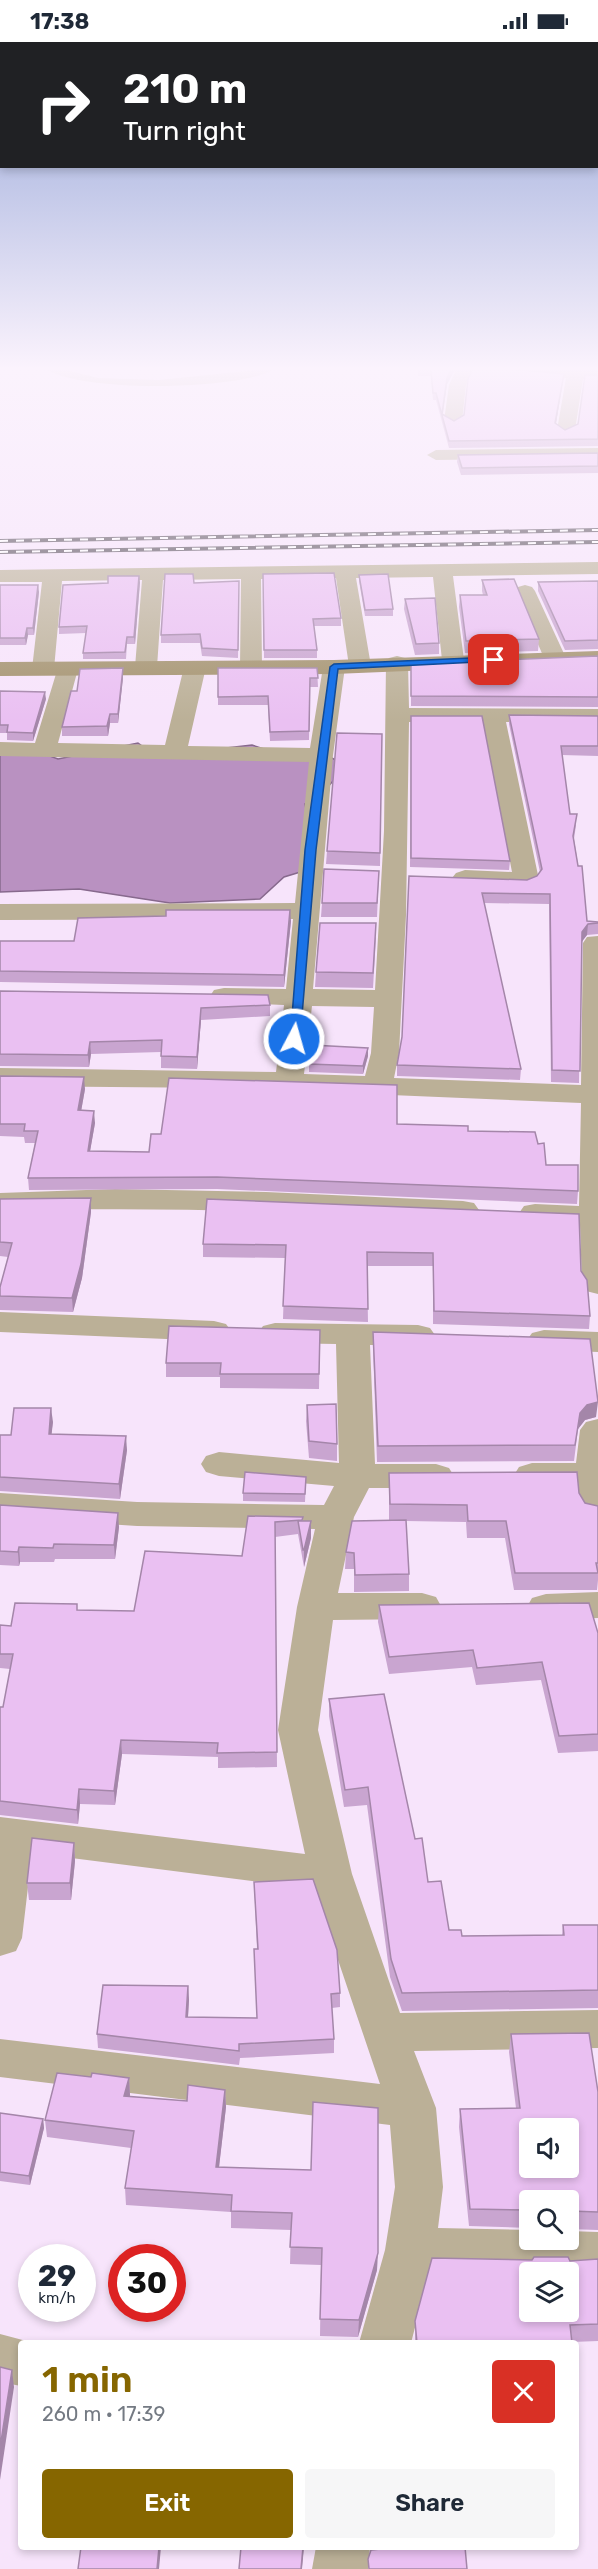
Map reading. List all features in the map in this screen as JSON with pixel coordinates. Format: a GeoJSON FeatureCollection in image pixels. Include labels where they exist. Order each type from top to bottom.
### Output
{"type":"FeatureCollection","features":[{"type":"Feature","properties":{"kind":"street"},"geometry":{"type":"LineString","coordinates":[[0,576],[598,568]]}},
{"type":"Feature","properties":{"kind":"street"},"geometry":{"type":"LineString","coordinates":[[442,571],[453,660]]}},
{"type":"Feature","properties":{"kind":"street"},"geometry":{"type":"LineString","coordinates":[[345,572],[360,666]]}},
{"type":"Feature","properties":{"kind":"street"},"geometry":{"type":"LineString","coordinates":[[251,573],[251,667]]}},
{"type":"Feature","properties":{"kind":"street"},"geometry":{"type":"LineString","coordinates":[[146,667],[153,574]]}},
{"type":"Feature","properties":{"kind":"street"},"geometry":{"type":"LineString","coordinates":[[43,669],[53,575]]}},
{"type":"Feature","properties":{"kind":"street"},"geometry":{"type":"LineString","coordinates":[[525,591],[555,658]]}},
{"type":"Feature","properties":{"kind":"street"},"geometry":{"type":"LineString","coordinates":[[0,669],[334,667],[453,660],[598,657]]}},
{"type":"Feature","properties":{"kind":"street"},"geometry":{"type":"LineString","coordinates":[[377,1086],[386,1053],[388,999],[381,927],[407,876],[397,663]]}},
{"type":"Feature","properties":{"kind":"street"},"geometry":{"type":"LineString","coordinates":[[175,751],[195,667]]}},
{"type":"Feature","properties":{"kind":"street"},"geometry":{"type":"LineString","coordinates":[[289,1082],[298,997],[320,873],[321,755],[334,667]]}},
{"type":"Feature","properties":{"kind":"street"},"geometry":{"type":"LineString","coordinates":[[45,750],[67,669]]}},
{"type":"Feature","properties":{"kind":"street"},"geometry":{"type":"LineString","coordinates":[[399,715],[598,716]]}},
{"type":"Feature","properties":{"kind":"street"},"geometry":{"type":"LineString","coordinates":[[407,876],[526,880],[493,715]]}},
{"type":"Feature","properties":{"kind":"street"},"geometry":{"type":"LineString","coordinates":[[0,749],[321,755]]}},
{"type":"Feature","properties":{"kind":"street"},"geometry":{"type":"LineString","coordinates":[[1,917],[313,922]]}},
{"type":"Feature","properties":{"kind":"street"},"geometry":{"type":"LineString","coordinates":[[596,943],[595,1216],[598,1284]]}},
{"type":"Feature","properties":{"kind":"street"},"geometry":{"type":"LineString","coordinates":[[203,995],[388,999]]}},
{"type":"Feature","properties":{"kind":"street"},"geometry":{"type":"LineString","coordinates":[[0,1077],[289,1082],[597,1094]]}},
{"type":"Feature","properties":{"kind":"street"},"geometry":{"type":"LineString","coordinates":[[0,1202],[116,1198],[243,1200],[595,1216]]}},
{"type":"Feature","properties":{"kind":"street"},"geometry":{"type":"LineString","coordinates":[[0,1322],[451,1336]]}},
{"type":"Feature","properties":{"kind":"street"},"geometry":{"type":"LineString","coordinates":[[353,1334],[357,1476],[336,1517],[316,1607],[298,1730],[331,1874],[412,2108],[418,2187],[410,2250],[386,2340]]}},
{"type":"Feature","properties":{"kind":"street"},"geometry":{"type":"LineString","coordinates":[[519,1339],[598,1342]]}},
{"type":"Feature","properties":{"kind":"street"},"geometry":{"type":"LineString","coordinates":[[598,1430],[593,1475],[598,1510]]}},
{"type":"Feature","properties":{"kind":"street"},"geometry":{"type":"LineString","coordinates":[[219,1464],[357,1476],[463,1476]]}},
{"type":"Feature","properties":{"kind":"street"},"geometry":{"type":"LineString","coordinates":[[499,1475],[593,1475]]}},
{"type":"Feature","properties":{"kind":"street"},"geometry":{"type":"LineString","coordinates":[[0,1505],[137,1514],[336,1517]]}},
{"type":"Feature","properties":{"kind":"street"},"geometry":{"type":"LineString","coordinates":[[511,1607],[598,1605]]}},
{"type":"Feature","properties":{"kind":"street"},"geometry":{"type":"LineString","coordinates":[[316,1607],[453,1607]]}},
{"type":"Feature","properties":{"kind":"street"},"geometry":{"type":"LineString","coordinates":[[0,1938],[7,1834],[331,1874]]}},
{"type":"Feature","properties":{"kind":"street"},"geometry":{"type":"LineString","coordinates":[[384,2032],[598,2029]]}},
{"type":"Feature","properties":{"kind":"street"},"geometry":{"type":"LineString","coordinates":[[0,2058],[412,2108]]}},
{"type":"Feature","properties":{"kind":"street"},"geometry":{"type":"LineString","coordinates":[[410,2250],[598,2254]]}},
{"type":"Feature","properties":{"kind":"street"},"geometry":{"type":"LineString","coordinates":[[0,2358],[18,2361]]}},
{"type":"Feature","properties":{"kind":"street"},"geometry":{"type":"LineString","coordinates":[[340,2569],[343,2550]]}},
{"type":"Feature","properties":{"kind":"shaded area"},"geometry":{"type":"Polygon","coordinates":[[[138,743],[156,756],[252,745],[270,751],[318,750],[346,766],[320,796],[305,804],[317,867],[284,877],[260,899],[170,903],[79,889],[0,892],[0,753],[25,747],[58,759],[138,743]]]}},
{"type":"Feature","properties":{"kind":"building"},"geometry":{"type":"Polygon","coordinates":[[[334,573],[341,618],[313,619],[317,650],[264,650],[263,574],[334,573]]]}},
{"type":"Feature","properties":{"kind":"building"},"geometry":{"type":"Polygon","coordinates":[[[165,574],[193,574],[194,583],[239,581],[238,650],[202,648],[200,634],[161,635],[165,574]]]}},
{"type":"Feature","properties":{"kind":"building"},"geometry":{"type":"Polygon","coordinates":[[[388,574],[393,609],[365,610],[359,575],[388,574]]]}},
{"type":"Feature","properties":{"kind":"building"},"geometry":{"type":"Polygon","coordinates":[[[108,576],[139,576],[134,637],[127,637],[125,652],[83,653],[87,626],[59,627],[63,585],[108,583],[108,576]]]}},
{"type":"Feature","properties":{"kind":"building"},"geometry":{"type":"Polygon","coordinates":[[[514,579],[539,639],[466,641],[460,595],[487,595],[482,580],[514,579]]]}},
{"type":"Feature","properties":{"kind":"building"},"geometry":{"type":"Polygon","coordinates":[[[598,581],[598,640],[565,641],[538,582],[598,581]]]}},
{"type":"Feature","properties":{"kind":"building"},"geometry":{"type":"Polygon","coordinates":[[[0,585],[38,585],[33,628],[27,628],[25,638],[0,638],[0,585]]]}},
{"type":"Feature","properties":{"kind":"building"},"geometry":{"type":"Polygon","coordinates":[[[435,598],[439,643],[416,644],[405,599],[435,598]]]}},
{"type":"Feature","properties":{"kind":"building"},"geometry":{"type":"Polygon","coordinates":[[[598,656],[598,697],[411,696],[411,664],[598,656]]]}},
{"type":"Feature","properties":{"kind":"building"},"geometry":{"type":"Polygon","coordinates":[[[123,668],[118,714],[110,714],[107,726],[62,727],[71,691],[77,691],[80,669],[123,668]]]}},
{"type":"Feature","properties":{"kind":"building"},"geometry":{"type":"Polygon","coordinates":[[[218,668],[317,668],[318,678],[310,678],[309,731],[270,732],[268,696],[218,697],[218,668]]]}},
{"type":"Feature","properties":{"kind":"building"},"geometry":{"type":"Polygon","coordinates":[[[0,691],[45,692],[33,733],[7,732],[8,725],[0,725],[0,691]]]}},
{"type":"Feature","properties":{"kind":"building"},"geometry":{"type":"Polygon","coordinates":[[[509,715],[598,716],[598,746],[561,746],[570,814],[577,814],[573,836],[578,866],[582,866],[587,921],[598,922],[588,924],[582,932],[580,1071],[552,1070],[550,894],[482,893],[521,1069],[397,1065],[402,1037],[409,876],[527,880],[537,876],[542,869],[509,715]]]}},
{"type":"Feature","properties":{"kind":"building"},"geometry":{"type":"Polygon","coordinates":[[[411,716],[482,716],[510,861],[411,858],[411,716]]]}},
{"type":"Feature","properties":{"kind":"building"},"geometry":{"type":"Polygon","coordinates":[[[337,733],[382,734],[380,853],[327,851],[337,733]]]}},
{"type":"Feature","properties":{"kind":"building"},"geometry":{"type":"Polygon","coordinates":[[[324,869],[379,871],[377,903],[322,903],[324,869]]]}},
{"type":"Feature","properties":{"kind":"building"},"geometry":{"type":"Polygon","coordinates":[[[166,910],[290,910],[284,975],[0,971],[0,941],[74,941],[78,918],[166,916],[166,910]]]}},
{"type":"Feature","properties":{"kind":"building"},"geometry":{"type":"Polygon","coordinates":[[[320,923],[376,923],[373,973],[316,972],[320,923]]]}},
{"type":"Feature","properties":{"kind":"building"},"geometry":{"type":"Polygon","coordinates":[[[0,991],[268,995],[270,1005],[201,1008],[197,1057],[161,1056],[162,1040],[90,1042],[88,1055],[0,1054],[0,991]]]}},
{"type":"Feature","properties":{"kind":"building"},"geometry":{"type":"Polygon","coordinates":[[[311,1045],[368,1048],[363,1066],[309,1064],[311,1045]]]}},
{"type":"Feature","properties":{"kind":"building"},"geometry":{"type":"Polygon","coordinates":[[[0,1076],[84,1077],[78,1110],[94,1111],[88,1151],[149,1152],[151,1134],[161,1134],[169,1078],[397,1085],[397,1124],[468,1126],[468,1131],[535,1132],[538,1144],[544,1143],[546,1165],[578,1165],[578,1191],[217,1177],[28,1178],[38,1131],[24,1131],[25,1124],[0,1124],[0,1076]]]}},
{"type":"Feature","properties":{"kind":"building"},"geometry":{"type":"Polygon","coordinates":[[[91,1198],[81,1264],[72,1298],[0,1296],[0,1287],[12,1243],[0,1242],[0,1199],[91,1198]]]}},
{"type":"Feature","properties":{"kind":"building"},"geometry":{"type":"Polygon","coordinates":[[[207,1199],[579,1214],[581,1271],[587,1280],[590,1316],[434,1311],[433,1253],[367,1252],[368,1309],[283,1306],[286,1245],[203,1244],[207,1199]]]}},
{"type":"Feature","properties":{"kind":"building"},"geometry":{"type":"Polygon","coordinates":[[[169,1326],[320,1330],[319,1374],[220,1374],[221,1363],[166,1363],[169,1326]]]}},
{"type":"Feature","properties":{"kind":"building"},"geometry":{"type":"Polygon","coordinates":[[[373,1332],[590,1339],[598,1402],[587,1405],[580,1413],[575,1445],[378,1446],[373,1332]]]}},
{"type":"Feature","properties":{"kind":"building"},"geometry":{"type":"Polygon","coordinates":[[[336,1404],[337,1444],[309,1441],[307,1405],[336,1404]]]}},
{"type":"Feature","properties":{"kind":"building"},"geometry":{"type":"Polygon","coordinates":[[[14,1408],[51,1408],[49,1434],[126,1436],[119,1484],[0,1477],[0,1435],[11,1435],[14,1408]]]}},
{"type":"Feature","properties":{"kind":"building"},"geometry":{"type":"Polygon","coordinates":[[[245,1472],[306,1477],[305,1494],[243,1493],[245,1472]]]}},
{"type":"Feature","properties":{"kind":"building"},"geometry":{"type":"Polygon","coordinates":[[[577,1472],[579,1493],[585,1503],[598,1506],[598,1563],[596,1563],[598,1573],[515,1573],[506,1521],[468,1521],[467,1505],[390,1504],[389,1473],[577,1472]]]}},
{"type":"Feature","properties":{"kind":"building"},"geometry":{"type":"Polygon","coordinates":[[[0,1505],[118,1513],[114,1545],[54,1544],[53,1548],[19,1547],[18,1552],[0,1551],[0,1505]]]}},
{"type":"Feature","properties":{"kind":"building"},"geometry":{"type":"Polygon","coordinates":[[[248,1516],[303,1517],[302,1520],[275,1522],[277,1752],[217,1753],[218,1743],[121,1740],[114,1791],[79,1789],[77,1810],[0,1801],[0,1707],[3,1707],[13,1654],[0,1654],[0,1625],[11,1626],[15,1603],[77,1604],[77,1610],[134,1611],[145,1551],[242,1556],[248,1516]]]}},
{"type":"Feature","properties":{"kind":"building"},"geometry":{"type":"Polygon","coordinates":[[[406,1520],[409,1574],[355,1575],[354,1553],[346,1552],[352,1521],[406,1520]]]}},
{"type":"Feature","properties":{"kind":"building"},"geometry":{"type":"Polygon","coordinates":[[[298,1521],[311,1521],[304,1550],[303,1550],[298,1521]]]}},
{"type":"Feature","properties":{"kind":"building"},"geometry":{"type":"Polygon","coordinates":[[[589,1603],[598,1633],[598,1734],[559,1736],[542,1662],[477,1668],[473,1650],[389,1657],[379,1605],[589,1603]]]}},
{"type":"Feature","properties":{"kind":"building"},"geometry":{"type":"Polygon","coordinates":[[[384,1694],[415,1839],[422,1838],[428,1882],[441,1881],[449,1930],[461,1930],[462,1936],[564,1935],[563,1925],[598,1925],[598,1990],[402,1993],[391,1959],[368,1787],[345,1790],[329,1699],[384,1694]]]}},
{"type":"Feature","properties":{"kind":"building"},"geometry":{"type":"Polygon","coordinates":[[[32,1838],[74,1843],[70,1883],[27,1883],[32,1838]]]}},
{"type":"Feature","properties":{"kind":"building"},"geometry":{"type":"Polygon","coordinates":[[[313,1879],[337,1950],[340,1993],[331,1994],[334,2039],[239,2044],[239,2051],[97,2034],[103,1985],[188,1986],[186,2017],[257,2018],[254,1949],[258,1949],[254,1882],[313,1879]]]}},
{"type":"Feature","properties":{"kind":"building"},"geometry":{"type":"Polygon","coordinates":[[[589,2033],[598,2092],[598,2212],[579,2211],[579,2190],[519,2190],[519,2210],[470,2209],[460,2109],[520,2108],[511,2034],[589,2033]]]}},
{"type":"Feature","properties":{"kind":"building"},"geometry":{"type":"Polygon","coordinates":[[[57,2073],[91,2077],[92,2073],[129,2078],[124,2096],[187,2101],[188,2085],[225,2090],[216,2167],[311,2170],[313,2102],[378,2108],[378,2253],[359,2320],[320,2319],[322,2248],[290,2247],[292,2213],[231,2211],[232,2195],[125,2188],[134,2131],[45,2120],[57,2073]]]}},
{"type":"Feature","properties":{"kind":"building"},"geometry":{"type":"Polygon","coordinates":[[[0,2113],[43,2119],[29,2176],[0,2172],[0,2113]]]}},
{"type":"Feature","properties":{"kind":"building"},"geometry":{"type":"Polygon","coordinates":[[[534,2257],[568,2257],[570,2261],[598,2259],[598,2324],[570,2325],[572,2340],[417,2340],[415,2321],[432,2258],[532,2260],[534,2257]]]}},
{"type":"Feature","properties":{"kind":"building"},"geometry":{"type":"Polygon","coordinates":[[[0,2367],[12,2370],[0,2448],[0,2367]]]}},
{"type":"Feature","properties":{"kind":"building"},"geometry":{"type":"Polygon","coordinates":[[[81,2550],[159,2550],[157,2569],[78,2569],[81,2550]]]}},
{"type":"Feature","properties":{"kind":"building"},"geometry":{"type":"Polygon","coordinates":[[[241,2550],[303,2550],[301,2569],[239,2569],[241,2550]]]}},
{"type":"Feature","properties":{"kind":"building"},"geometry":{"type":"Polygon","coordinates":[[[371,2550],[465,2550],[467,2569],[369,2569],[368,2559],[371,2550]]]}},
{"type":"Feature","properties":{"kind":"railway"},"geometry":{"type":"LineString","coordinates":[[0,541],[598,530]]}},
{"type":"Feature","properties":{"kind":"railway"},"geometry":{"type":"LineString","coordinates":[[0,552],[598,542]]}},
{"type":"Feature","properties":{"kind":"route"},"geometry":{"type":"LineString","coordinates":[[294,1039],[321,755],[334,667],[494,660]]}}]}
